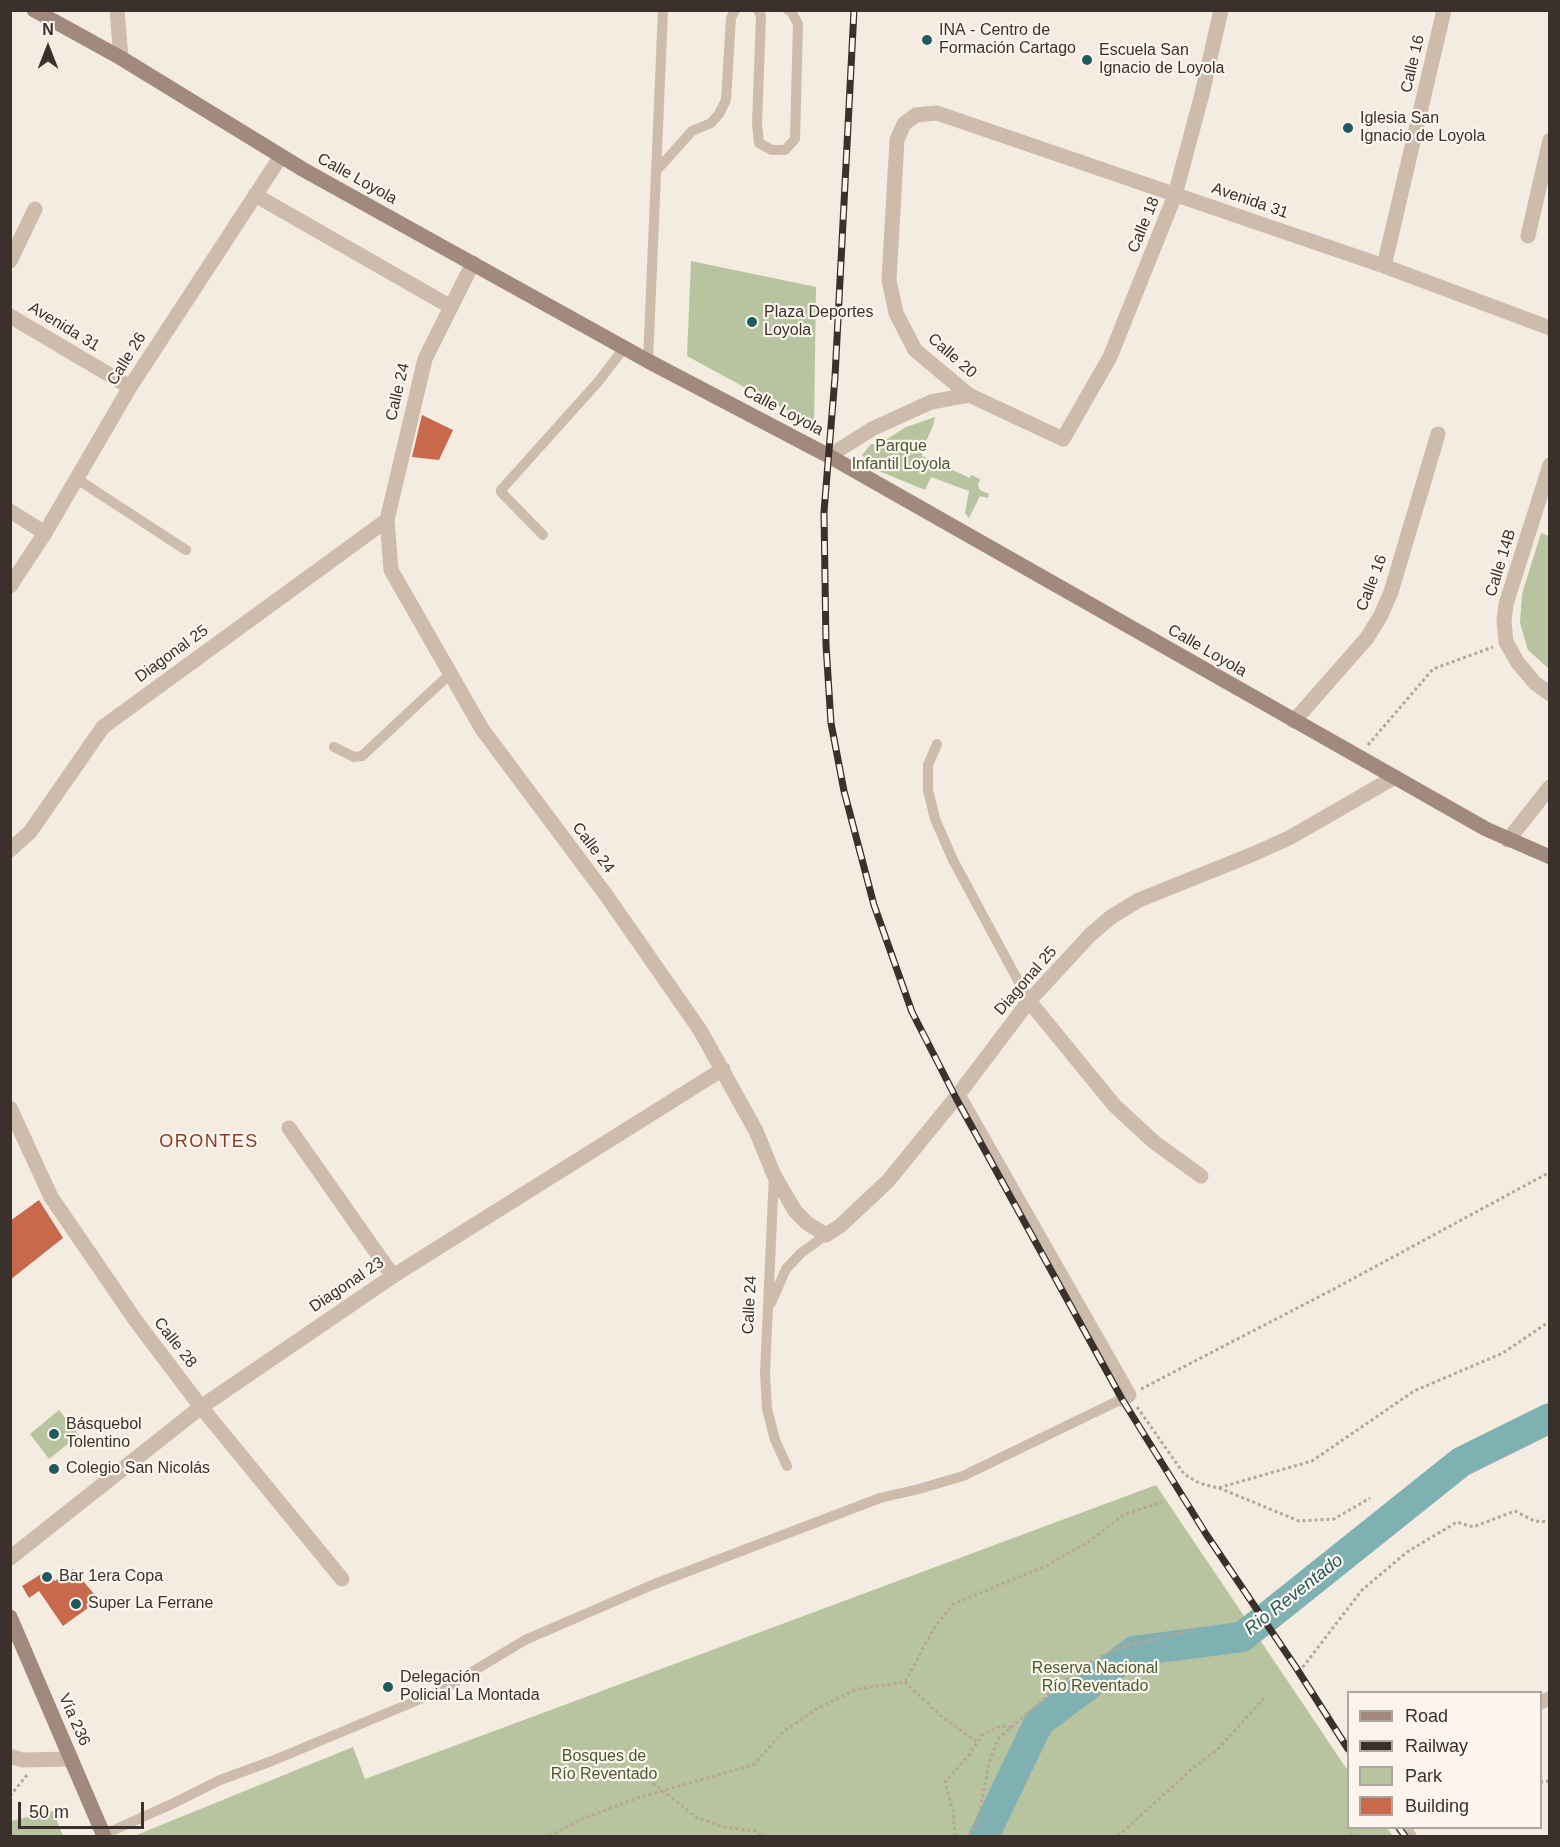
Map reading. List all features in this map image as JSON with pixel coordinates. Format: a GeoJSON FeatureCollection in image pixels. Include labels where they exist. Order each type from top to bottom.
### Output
{"type":"FeatureCollection","features":[{"type":"Feature","properties":{"kind":"main road","name":"Calle Loyola"},"geometry":{"type":"LineString","coordinates":[[34,10],[121,58],[281,156],[624,348],[829,456],[1508,840],[1550,857]]}},
{"type":"Feature","properties":{"kind":"main road","name":"Vía 236"},"geometry":{"type":"LineString","coordinates":[[10,1617],[104,1835]]}},
{"type":"Feature","properties":{"kind":"street"},"geometry":{"type":"LineString","coordinates":[[117,10],[121,58]]}},
{"type":"Feature","properties":{"kind":"street","name":"Calle 18"},"geometry":{"type":"LineString","coordinates":[[969,395],[1064,439],[1110,357],[1175,195],[1202,94],[1221,10]]}},
{"type":"Feature","properties":{"kind":"street","name":"Calle 16"},"geometry":{"type":"LineString","coordinates":[[1384,266],[1444,10]]}},
{"type":"Feature","properties":{"kind":"street","name":"Avenida 31"},"geometry":{"type":"LineString","coordinates":[[937,113],[1384,266],[1550,328]]}},
{"type":"Feature","properties":{"kind":"street","name":"Calle 20"},"geometry":{"type":"LineString","coordinates":[[937,113],[916,115],[904,124],[897,140],[889,280],[896,314],[915,350],[969,395]]}},
{"type":"Feature","properties":{"kind":"street"},"geometry":{"type":"LineString","coordinates":[[1528,236],[1550,140]]}},
{"type":"Feature","properties":{"kind":"street","name":"Calle 26"},"geometry":{"type":"LineString","coordinates":[[10,586],[45,533],[130,387],[281,156]]}},
{"type":"Feature","properties":{"kind":"street"},"geometry":{"type":"LineString","coordinates":[[255,195],[451,307]]}},
{"type":"Feature","properties":{"kind":"street"},"geometry":{"type":"LineString","coordinates":[[10,261],[35,209]]}},
{"type":"Feature","properties":{"kind":"street","name":"Calle 24"},"geometry":{"type":"LineString","coordinates":[[473,263],[424,359],[387,519],[391,570],[482,729],[606,895],[700,1030],[756,1131],[774,1175]]}},
{"type":"Feature","properties":{"kind":"street","name":"Avenida 31"},"geometry":{"type":"LineString","coordinates":[[10,316],[130,387]]}},
{"type":"Feature","properties":{"kind":"street","name":"Calle 20"},"geometry":{"type":"LineString","coordinates":[[829,456],[872,429],[931,402],[969,395]]}},
{"type":"Feature","properties":{"kind":"street","name":"Calle 16"},"geometry":{"type":"LineString","coordinates":[[1294,721],[1367,638],[1381,615],[1391,592],[1438,434]]}},
{"type":"Feature","properties":{"kind":"street","name":"Calle 14B"},"geometry":{"type":"LineString","coordinates":[[1550,465],[1506,604],[1504,621],[1506,642],[1518,663],[1535,683],[1550,694]]}},
{"type":"Feature","properties":{"kind":"street"},"geometry":{"type":"LineString","coordinates":[[10,511],[45,533]]}},
{"type":"Feature","properties":{"kind":"street","name":"Diagonal 25"},"geometry":{"type":"LineString","coordinates":[[10,850],[30,831],[103,727],[387,519]]}},
{"type":"Feature","properties":{"kind":"street","name":"Diagonal 25"},"geometry":{"type":"LineString","coordinates":[[826,1235],[840,1226],[888,1181],[958,1095],[1029,1001],[1090,935],[1111,917],[1139,900],[1289,838],[1395,777]]}},
{"type":"Feature","properties":{"kind":"street"},"geometry":{"type":"LineString","coordinates":[[1508,840],[1550,787]]}},
{"type":"Feature","properties":{"kind":"street"},"geometry":{"type":"LineString","coordinates":[[1029,1001],[1071,1056],[1114,1105],[1154,1142],[1201,1176]]}},
{"type":"Feature","properties":{"kind":"street","name":"Diagonal 23"},"geometry":{"type":"LineString","coordinates":[[10,1558],[201,1407],[393,1276],[723,1069]]}},
{"type":"Feature","properties":{"kind":"street"},"geometry":{"type":"LineString","coordinates":[[958,1095],[1125,1397]]}},
{"type":"Feature","properties":{"kind":"street","name":"Calle 28"},"geometry":{"type":"LineString","coordinates":[[10,1108],[51,1197],[136,1322],[201,1407],[342,1579]]}},
{"type":"Feature","properties":{"kind":"street"},"geometry":{"type":"LineString","coordinates":[[289,1128],[393,1276]]}},
{"type":"Feature","properties":{"kind":"street"},"geometry":{"type":"LineString","coordinates":[[774,1175],[795,1211],[807,1223],[826,1235]]}},
{"type":"Feature","properties":{"kind":"street"},"geometry":{"type":"LineString","coordinates":[[10,1756],[22,1760],[71,1759]]}},
{"type":"Feature","properties":{"kind":"lane"},"geometry":{"type":"LineString","coordinates":[[648,361],[663,10]]}},
{"type":"Feature","properties":{"kind":"lane"},"geometry":{"type":"LineString","coordinates":[[657,170],[692,131],[711,123],[726,100],[731,18],[735,10]]}},
{"type":"Feature","properties":{"kind":"lane"},"geometry":{"type":"LineString","coordinates":[[762,12],[757,124],[759,143],[772,150],[785,150],[795,139],[798,24],[791,11],[788,10]]}},
{"type":"Feature","properties":{"kind":"lane"},"geometry":{"type":"LineString","coordinates":[[543,535],[501,490],[584,399],[624,348]]}},
{"type":"Feature","properties":{"kind":"lane"},"geometry":{"type":"LineString","coordinates":[[77,479],[186,550]]}},
{"type":"Feature","properties":{"kind":"lane"},"geometry":{"type":"LineString","coordinates":[[334,747],[354,757],[362,756],[450,674]]}},
{"type":"Feature","properties":{"kind":"lane"},"geometry":{"type":"LineString","coordinates":[[938,744],[928,765],[928,790],[935,819],[953,860],[1029,1001]]}},
{"type":"Feature","properties":{"kind":"lane","name":"Calle 24"},"geometry":{"type":"LineString","coordinates":[[774,1175],[765,1373],[767,1408],[775,1440],[787,1466]]}},
{"type":"Feature","properties":{"kind":"lane","name":"Diagonal 25"},"geometry":{"type":"LineString","coordinates":[[768,1310],[786,1269],[801,1252],[826,1235]]}},
{"type":"Feature","properties":{"kind":"lane"},"geometry":{"type":"LineString","coordinates":[[104,1835],[220,1780],[272,1761],[442,1690],[525,1640],[652,1585],[880,1498],[963,1476],[1125,1397]]}},
{"type":"Feature","properties":{"kind":"path"},"geometry":{"type":"LineString","coordinates":[[1359,757],[1433,669],[1506,642]]}},
{"type":"Feature","properties":{"kind":"path"},"geometry":{"type":"LineString","coordinates":[[1370,1498],[1334,1519],[1299,1521],[1218,1488],[1199,1483],[1184,1474],[1125,1397],[1332,1290],[1550,1172]]}},
{"type":"Feature","properties":{"kind":"path"},"geometry":{"type":"LineString","coordinates":[[1218,1488],[1312,1461],[1414,1391],[1503,1353],[1550,1321]]}},
{"type":"Feature","properties":{"kind":"path"},"geometry":{"type":"LineString","coordinates":[[906,1682],[933,1630],[953,1604],[1046,1566],[1090,1541],[1123,1515],[1162,1502]]}},
{"type":"Feature","properties":{"kind":"path"},"geometry":{"type":"LineString","coordinates":[[1299,1672],[1362,1590],[1407,1552],[1457,1522],[1473,1527],[1515,1511],[1534,1521],[1550,1522]]}},
{"type":"Feature","properties":{"kind":"path"},"geometry":{"type":"LineString","coordinates":[[969,1836],[978,1821],[989,1763],[998,1739],[1079,1668],[1118,1648],[1193,1630]]}},
{"type":"Feature","properties":{"kind":"path"},"geometry":{"type":"LineString","coordinates":[[906,1682],[942,1717],[977,1743]]}},
{"type":"Feature","properties":{"kind":"path"},"geometry":{"type":"LineString","coordinates":[[549,1836],[582,1819],[637,1798],[753,1765],[784,1731],[818,1708],[858,1689],[906,1682]]}},
{"type":"Feature","properties":{"kind":"path"},"geometry":{"type":"LineString","coordinates":[[1118,1836],[1216,1750],[1266,1696]]}},
{"type":"Feature","properties":{"kind":"path"},"geometry":{"type":"LineString","coordinates":[[956,1836],[953,1811],[945,1782],[982,1735],[1000,1726],[1012,1727]]}},
{"type":"Feature","properties":{"kind":"path"},"geometry":{"type":"LineString","coordinates":[[10,1796],[39,1760]]}},
{"type":"Feature","properties":{"kind":"path"},"geometry":{"type":"LineString","coordinates":[[653,1783],[696,1817],[723,1827],[755,1831],[762,1836]]}},
{"type":"Feature","properties":{"kind":"path"},"geometry":{"type":"LineString","coordinates":[[1351,1836],[1353,1831]]}},
{"type":"Feature","properties":{"kind":"green space","name":"Plaza Deportes Loyola"},"geometry":{"type":"Polygon","coordinates":[[[691,261],[816,287],[814,425],[687,356],[691,261]]]}},
{"type":"Feature","properties":{"kind":"green space","name":"Parque Infantil Loyola"},"geometry":{"type":"Polygon","coordinates":[[[935,417],[922,456],[970,478],[971,475],[980,479],[978,485],[980,490],[989,494],[988,498],[980,496],[969,518],[965,513],[969,491],[931,477],[925,490],[874,469],[862,455],[870,445],[887,439],[906,427],[935,417]]]}},
{"type":"Feature","properties":{"kind":"green space"},"geometry":{"type":"Polygon","coordinates":[[[1541,533],[1549,536],[1549,669],[1528,650],[1520,623],[1522,594],[1541,533]]]}},
{"type":"Feature","properties":{"kind":"green space","name":"Básquebol Tolentino"},"geometry":{"type":"Polygon","coordinates":[[[59,1410],[79,1435],[49,1459],[30,1434],[59,1410]]]}},
{"type":"Feature","properties":{"kind":"green space","name":"Reserva Nacional Río Reventado"},"geometry":{"type":"Polygon","coordinates":[[[1156,1485],[1347,1770],[1347,1829],[1388,1829],[1393,1836],[134,1836],[353,1747],[365,1779],[1156,1485]]]}},
{"type":"Feature","properties":{"kind":"green space"},"geometry":{"type":"Polygon","coordinates":[[[53,1811],[63,1836],[11,1836],[11,1821],[53,1811]]]}},
{"type":"Feature","properties":{"kind":"building"},"geometry":{"type":"Polygon","coordinates":[[[422,415],[453,430],[439,460],[412,457],[422,415]]]}},
{"type":"Feature","properties":{"kind":"building"},"geometry":{"type":"Polygon","coordinates":[[[39,1200],[63,1238],[10,1280],[10,1221],[39,1200]]]}},
{"type":"Feature","properties":{"kind":"building"},"geometry":{"type":"Polygon","coordinates":[[[73,1569],[99,1600],[63,1626],[39,1591],[29,1598],[22,1586],[46,1571],[55,1581],[73,1569]]]}},
{"type":"Feature","properties":{"kind":"waterway","name":"Rio Reventado"},"geometry":{"type":"LineString","coordinates":[[984,1836],[1039,1722],[1134,1651],[1242,1637],[1461,1462],[1550,1418]]}},
{"type":"Feature","properties":{"kind":"railway"},"geometry":{"type":"LineString","coordinates":[[854,10],[835,377],[824,512],[826,645],[831,723],[844,791],[874,905],[912,1012],[956,1098],[1122,1399],[1206,1534],[1347,1747]]}},
{"type":"Feature","properties":{"kind":"railway"},"geometry":{"type":"LineString","coordinates":[[1400,1829],[1405,1836]]}},
{"type":"Feature","properties":{"kind":"place","name":"INA - Centro de Formación Cartago"},"geometry":{"type":"Point","coordinates":[927,40]}},
{"type":"Feature","properties":{"kind":"place","name":"Escuela San Ignacio de Loyola"},"geometry":{"type":"Point","coordinates":[1087,60]}},
{"type":"Feature","properties":{"kind":"place","name":"Iglesia San Ignacio de Loyola"},"geometry":{"type":"Point","coordinates":[1348,128]}},
{"type":"Feature","properties":{"kind":"place","name":"Plaza Deportes Loyola"},"geometry":{"type":"Point","coordinates":[752,322]}},
{"type":"Feature","properties":{"kind":"place","name":"Básquebol Tolentino"},"geometry":{"type":"Point","coordinates":[54,1434]}},
{"type":"Feature","properties":{"kind":"place","name":"Colegio San Nicolás"},"geometry":{"type":"Point","coordinates":[54,1469]}},
{"type":"Feature","properties":{"kind":"place","name":"Bar 1era Copa"},"geometry":{"type":"Point","coordinates":[47,1577]}},
{"type":"Feature","properties":{"kind":"place","name":"Super La Ferrane"},"geometry":{"type":"Point","coordinates":[76,1604]}},
{"type":"Feature","properties":{"kind":"place","name":"Delegación Policial La Montada"},"geometry":{"type":"Point","coordinates":[388,1687]}},
{"type":"Feature","properties":{"kind":"district","name":"ORONTES"},"geometry":{"type":"Point","coordinates":[209,1142]}},
{"type":"Feature","properties":{"kind":"park label","name":"Bosques de Río Reventado"},"geometry":{"type":"Point","coordinates":[604,1766]}}]}
